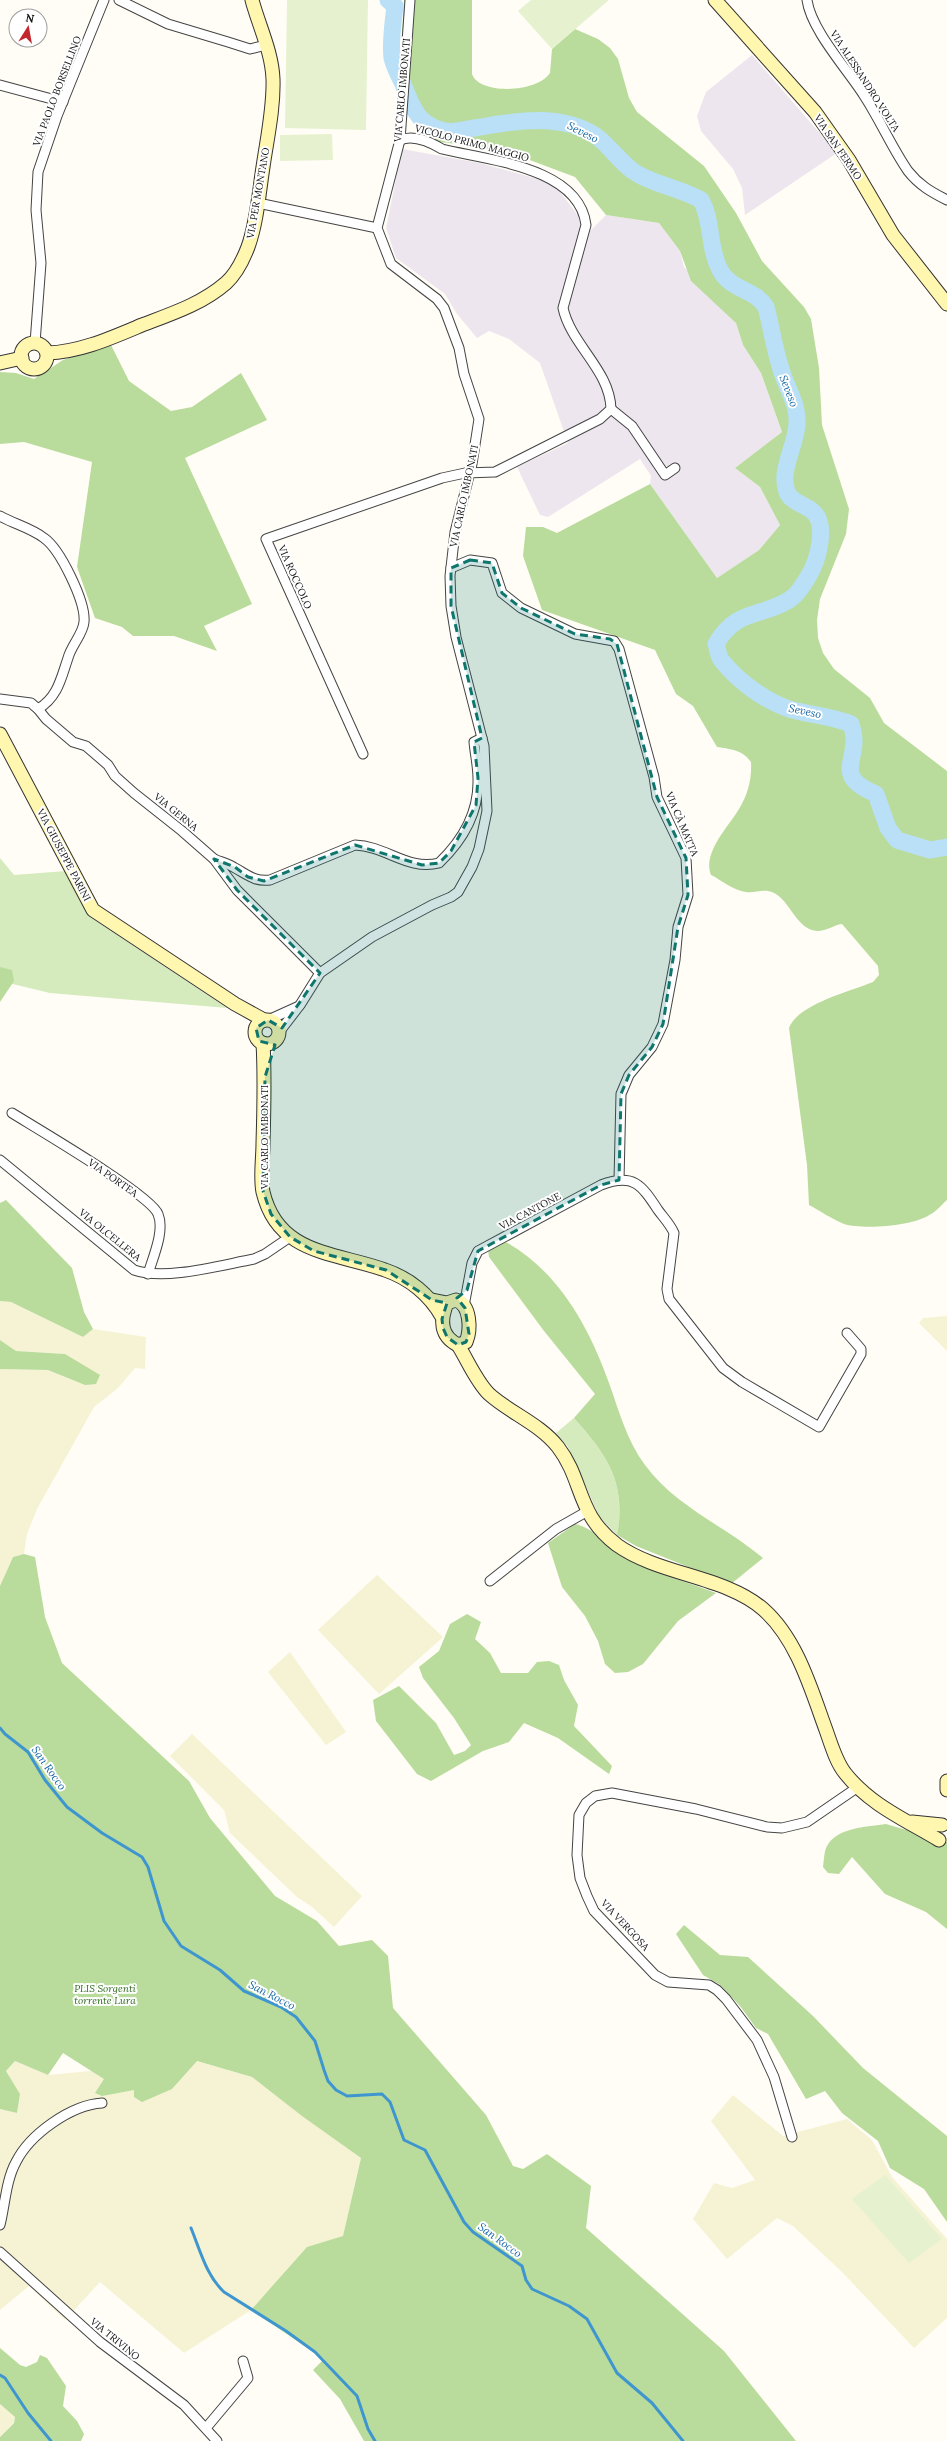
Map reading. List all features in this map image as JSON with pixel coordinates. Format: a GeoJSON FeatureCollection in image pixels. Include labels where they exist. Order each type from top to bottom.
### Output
{"type":"FeatureCollection","features":[{"type":"Feature","properties":{"kind":"street","name":"VIA PAOLO BORSELLINO"},"geometry":{"type":"LineString","coordinates":[[35,343],[41,263],[36,191],[38,172],[63,102],[104,0]]}},
{"type":"Feature","properties":{"kind":"street"},"geometry":{"type":"LineString","coordinates":[[119,0],[168,24],[250,49],[266,45]]}},
{"type":"Feature","properties":{"kind":"street","name":"VIA PER MONTANO"},"geometry":{"type":"LineString","coordinates":[[47,353],[63,353],[95,344],[176,312],[210,295],[226,283],[241,262],[248,247],[258,202],[268,136],[273,80],[266,45],[252,0]]}},
{"type":"Feature","properties":{"kind":"street","name":"VIA CARLO IMBONATI"},"geometry":{"type":"LineString","coordinates":[[278,1036],[320,973],[372,937],[450,897],[461,888],[479,849],[487,810],[488,789],[482,738],[456,637],[451,606],[451,568],[455,532],[470,474],[479,419],[448,316],[437,299],[392,264],[377,228],[400,140],[410,0]]}},
{"type":"Feature","properties":{"kind":"street","name":"VIA SAN FERMO"},"geometry":{"type":"LineString","coordinates":[[715,0],[815,112],[849,160],[893,235],[947,304]]}},
{"type":"Feature","properties":{"kind":"street","name":"VIA ALESSANDRO VOLTA"},"geometry":{"type":"LineString","coordinates":[[807,0],[808,8],[827,43],[865,96],[909,171],[927,190],[947,200]]}},
{"type":"Feature","properties":{"kind":"street"},"geometry":{"type":"LineString","coordinates":[[0,84],[63,102]]}},
{"type":"Feature","properties":{"kind":"street","name":"VICOLO PRIMO MAGGIO"},"geometry":{"type":"LineString","coordinates":[[400,140],[412,138],[429,142],[442,149],[542,174],[556,180],[578,204],[585,216],[586,225],[563,308],[566,320],[575,339],[604,381],[610,395],[611,409]]}},
{"type":"Feature","properties":{"kind":"street"},"geometry":{"type":"LineString","coordinates":[[258,202],[377,228]]}},
{"type":"Feature","properties":{"kind":"street"},"geometry":{"type":"LineString","coordinates":[[35,343],[40,345],[47,353],[46,359],[39,368],[28,367],[22,358],[25,347],[35,343]]}},
{"type":"Feature","properties":{"kind":"street"},"geometry":{"type":"LineString","coordinates":[[0,363],[22,358]]}},
{"type":"Feature","properties":{"kind":"street"},"geometry":{"type":"LineString","coordinates":[[470,474],[495,472],[600,419],[611,409],[632,426],[665,475],[675,468]]}},
{"type":"Feature","properties":{"kind":"street","name":"VIA ROCCOLO"},"geometry":{"type":"LineString","coordinates":[[363,754],[266,539],[421,484],[442,478],[470,474]]}},
{"type":"Feature","properties":{"kind":"street"},"geometry":{"type":"LineString","coordinates":[[0,516],[37,533],[52,544],[83,607],[82,629],[71,648],[58,687],[52,698],[38,708]]}},
{"type":"Feature","properties":{"kind":"street","name":"VIA CÀ MATTA"},"geometry":{"type":"LineString","coordinates":[[451,568],[470,560],[492,562],[502,593],[521,608],[575,634],[614,641],[654,777],[657,797],[686,858],[688,895],[678,927],[675,960],[663,1024],[652,1047],[629,1075],[620,1094],[619,1180]]}},
{"type":"Feature","properties":{"kind":"street","name":"VIA GERNA"},"geometry":{"type":"LineString","coordinates":[[0,699],[31,703],[38,708],[46,720],[73,742],[86,746],[108,765],[116,776],[134,793],[182,830],[214,859],[237,890],[320,973]]}},
{"type":"Feature","properties":{"kind":"street","name":"VIA GIUSEPPE PARINI"},"geometry":{"type":"LineString","coordinates":[[0,734],[93,910],[235,1004],[266,1020]]}},
{"type":"Feature","properties":{"kind":"street"},"geometry":{"type":"LineString","coordinates":[[214,859],[235,867],[248,877],[264,881],[270,880],[356,845],[368,846],[413,864],[439,863],[451,851],[468,824],[476,805],[478,778],[474,742],[482,738]]}},
{"type":"Feature","properties":{"kind":"street","name":"VIA GIUSEPPE PARINI"},"geometry":{"type":"LineString","coordinates":[[235,1004],[255,1032]]}},
{"type":"Feature","properties":{"kind":"street"},"geometry":{"type":"LineString","coordinates":[[265,1077],[262,1044],[256,1037],[255,1032],[258,1024],[300,1005]]}},
{"type":"Feature","properties":{"kind":"street"},"geometry":{"type":"LineString","coordinates":[[265,1077],[278,1036],[276,1023],[266,1020]]}},
{"type":"Feature","properties":{"kind":"street"},"geometry":{"type":"LineString","coordinates":[[262,1044],[270,1044],[278,1036]]}},
{"type":"Feature","properties":{"kind":"street","name":"VIA CARLO IMBONATI"},"geometry":{"type":"LineString","coordinates":[[265,1077],[263,1191],[271,1214],[278,1226],[290,1236],[314,1250],[386,1270],[432,1300]]}},
{"type":"Feature","properties":{"kind":"street","name":"VIA PORTEA"},"geometry":{"type":"LineString","coordinates":[[12,1113],[91,1162],[149,1202],[158,1214],[160,1227],[148,1274]]}},
{"type":"Feature","properties":{"kind":"street","name":"VIA OLCELLERA"},"geometry":{"type":"LineString","coordinates":[[0,1160],[134,1270],[148,1274],[166,1274],[254,1259],[265,1254],[290,1236]]}},
{"type":"Feature","properties":{"kind":"street","name":"VIA CANTONE"},"geometry":{"type":"LineString","coordinates":[[456,1303],[467,1290],[472,1263],[478,1251],[601,1185],[619,1180],[631,1180],[644,1188],[674,1233],[667,1289],[669,1299],[723,1368],[742,1382],[819,1427],[861,1354],[861,1348],[847,1333]]}},
{"type":"Feature","properties":{"kind":"street"},"geometry":{"type":"LineString","coordinates":[[432,1300],[456,1303],[469,1320],[468,1336],[472,1367]]}},
{"type":"Feature","properties":{"kind":"street"},"geometry":{"type":"LineString","coordinates":[[432,1300],[442,1317],[443,1328],[447,1337],[458,1345],[480,1382],[491,1395],[548,1437],[558,1448],[567,1462],[586,1512],[604,1533],[637,1556],[741,1595],[763,1609],[793,1647],[834,1752],[844,1772],[880,1807],[909,1822],[943,1843],[946,1822],[909,1822]]}},
{"type":"Feature","properties":{"kind":"street"},"geometry":{"type":"LineString","coordinates":[[442,1317],[456,1303]]}},
{"type":"Feature","properties":{"kind":"street"},"geometry":{"type":"LineString","coordinates":[[458,1345],[466,1342],[468,1336]]}},
{"type":"Feature","properties":{"kind":"street"},"geometry":{"type":"LineString","coordinates":[[490,1581],[556,1529],[586,1512]]}},
{"type":"Feature","properties":{"kind":"street"},"geometry":{"type":"LineString","coordinates":[[947,1781],[947,1790]]}},
{"type":"Feature","properties":{"kind":"street","name":"VIA VERGOSA"},"geometry":{"type":"LineString","coordinates":[[792,2137],[774,2077],[760,2046],[726,2000],[717,1990],[709,1986],[668,1982],[655,1975],[594,1911],[580,1878],[577,1855],[579,1815],[586,1803],[595,1796],[612,1792],[675,1806],[696,1808],[767,1827],[782,1828],[807,1822],[858,1787]]}},
{"type":"Feature","properties":{"kind":"street"},"geometry":{"type":"LineString","coordinates":[[0,2225],[12,2170],[21,2154],[38,2136],[62,2115],[78,2107],[102,2103]]}},
{"type":"Feature","properties":{"kind":"street","name":"VIA TRIVINO"},"geometry":{"type":"LineString","coordinates":[[0,2252],[100,2342],[184,2405],[217,2441]]}},
{"type":"Feature","properties":{"kind":"street"},"geometry":{"type":"LineString","coordinates":[[206,2428],[248,2378],[244,2361]]}},
{"type":"Feature","properties":{"kind":"highlighted area"},"geometry":{"type":"Polygon","coordinates":[[[470,560],[492,563],[502,593],[521,608],[575,634],[610,639],[617,644],[657,797],[686,858],[688,895],[678,927],[663,1024],[652,1047],[629,1075],[621,1094],[619,1180],[601,1185],[478,1251],[467,1290],[457,1298],[465,1308],[469,1334],[466,1342],[458,1345],[447,1337],[443,1328],[442,1319],[447,1303],[432,1300],[386,1270],[314,1251],[290,1237],[271,1214],[263,1191],[265,1077],[275,1045],[259,1041],[256,1028],[268,1020],[282,1028],[320,973],[237,890],[214,859],[235,867],[248,877],[264,881],[355,845],[422,865],[439,863],[451,851],[476,805],[478,778],[474,742],[482,738],[456,637],[451,606],[451,568],[470,560]]]}},
{"type":"Feature","properties":{"kind":"shaded area"},"geometry":{"type":"Polygon","coordinates":[[[752,55],[837,153],[745,215],[742,188],[733,169],[701,131],[697,116],[706,92],[752,55]]]}},
{"type":"Feature","properties":{"kind":"shaded area"},"geometry":{"type":"Polygon","coordinates":[[[402,149],[480,163],[542,180],[557,188],[590,231],[606,215],[659,223],[680,251],[684,267],[736,323],[743,345],[761,373],[782,432],[735,468],[760,487],[780,525],[759,550],[717,578],[650,484],[651,476],[640,459],[548,517],[540,515],[517,467],[568,443],[540,363],[509,339],[489,331],[477,338],[457,314],[445,294],[396,258],[386,228],[402,149]]]}},
{"type":"Feature","properties":{"kind":"shaded area"},"geometry":{"type":"Polygon","coordinates":[[[0,1301],[11,1302],[83,1337],[93,1329],[146,1337],[145,1369],[135,1368],[117,1389],[94,1407],[37,1509],[27,1534],[24,1554],[13,1557],[0,1586],[0,1369],[48,1370],[85,1385],[65,1354],[16,1351],[0,1340],[0,1301]]]}},
{"type":"Feature","properties":{"kind":"shaded area"},"geometry":{"type":"Polygon","coordinates":[[[947,1316],[947,1351],[919,1323],[923,1318],[947,1316]]]}},
{"type":"Feature","properties":{"kind":"shaded area"},"geometry":{"type":"Polygon","coordinates":[[[377,1575],[443,1637],[379,1694],[318,1630],[377,1575]]]}},
{"type":"Feature","properties":{"kind":"shaded area"},"geometry":{"type":"Polygon","coordinates":[[[290,1652],[346,1732],[326,1745],[268,1672],[290,1652]]]}},
{"type":"Feature","properties":{"kind":"shaded area"},"geometry":{"type":"Polygon","coordinates":[[[192,1734],[362,1896],[334,1927],[312,1907],[297,1897],[230,1833],[224,1810],[170,1756],[192,1734]]]}},
{"type":"Feature","properties":{"kind":"shaded area"},"geometry":{"type":"Polygon","coordinates":[[[15,2061],[48,2075],[196,2061],[252,2077],[361,2158],[343,2236],[251,2310],[184,2353],[100,2282],[65,2320],[29,2286],[0,2310],[0,2109],[17,2113],[20,2094],[6,2071],[15,2061]]]}},
{"type":"Feature","properties":{"kind":"shaded area"},"geometry":{"type":"Polygon","coordinates":[[[733,2095],[783,2136],[847,2119],[872,2140],[892,2177],[947,2239],[947,2318],[914,2348],[842,2272],[793,2226],[777,2218],[727,2259],[693,2219],[714,2183],[732,2188],[755,2180],[711,2121],[733,2095]]]}},
{"type":"Feature","properties":{"kind":"shaded area"},"geometry":{"type":"Polygon","coordinates":[[[0,2404],[15,2417],[14,2422],[0,2437],[0,2404]]]}},
{"type":"Feature","properties":{"kind":"green space"},"geometry":{"type":"Polygon","coordinates":[[[287,0],[368,0],[366,130],[285,128],[287,0]]]}},
{"type":"Feature","properties":{"kind":"green space"},"geometry":{"type":"Polygon","coordinates":[[[404,0],[472,0],[472,74],[477,81],[485,86],[509,89],[521,88],[533,85],[543,80],[550,73],[552,49],[575,29],[598,39],[610,48],[618,59],[629,98],[637,112],[704,166],[736,213],[762,261],[804,307],[811,319],[819,368],[822,425],[849,509],[846,534],[820,599],[817,620],[818,638],[823,653],[834,669],[870,698],[884,723],[947,771],[947,1200],[931,1214],[923,1218],[889,1226],[853,1226],[844,1224],[809,1205],[807,1165],[789,1028],[794,1020],[813,1006],[873,982],[879,975],[878,966],[842,924],[821,931],[810,929],[797,919],[782,899],[775,894],[768,891],[741,891],[711,875],[709,867],[713,849],[745,798],[751,774],[751,762],[744,755],[731,749],[717,747],[693,706],[676,694],[655,650],[542,610],[523,556],[526,527],[543,527],[557,533],[650,484],[717,578],[759,550],[780,525],[760,487],[735,468],[782,432],[761,373],[743,345],[736,323],[691,281],[680,251],[659,223],[606,215],[575,177],[527,159],[475,146],[431,141],[418,129],[412,115],[398,100],[404,0]]]}},
{"type":"Feature","properties":{"kind":"green space"},"geometry":{"type":"Polygon","coordinates":[[[531,0],[609,0],[552,49],[518,11],[531,0]]]}},
{"type":"Feature","properties":{"kind":"green space"},"geometry":{"type":"Polygon","coordinates":[[[332,134],[333,160],[280,161],[280,135],[332,134]]]}},
{"type":"Feature","properties":{"kind":"green space"},"geometry":{"type":"Polygon","coordinates":[[[111,345],[129,381],[171,411],[192,407],[241,373],[267,420],[185,458],[252,604],[204,626],[217,651],[174,636],[133,636],[122,627],[95,618],[77,567],[92,462],[24,442],[0,444],[0,372],[16,373],[34,379],[63,360],[111,345]]]}},
{"type":"Feature","properties":{"kind":"green space"},"geometry":{"type":"Polygon","coordinates":[[[0,858],[14,875],[66,871],[90,917],[227,1008],[50,993],[0,981],[0,858]]]}},
{"type":"Feature","properties":{"kind":"green space"},"geometry":{"type":"Polygon","coordinates":[[[0,967],[12,970],[14,981],[0,1002],[0,967]]]}},
{"type":"Feature","properties":{"kind":"green space"},"geometry":{"type":"Polygon","coordinates":[[[6,1200],[72,1268],[84,1312],[93,1329],[83,1337],[11,1302],[0,1301],[0,1203],[6,1200]]]}},
{"type":"Feature","properties":{"kind":"green space"},"geometry":{"type":"Polygon","coordinates":[[[506,1242],[525,1254],[542,1269],[557,1285],[570,1303],[582,1322],[601,1362],[628,1436],[639,1456],[657,1480],[671,1493],[763,1558],[731,1584],[636,1546],[617,1535],[619,1500],[612,1471],[596,1445],[574,1418],[595,1394],[544,1331],[489,1257],[488,1250],[506,1242]]]}},
{"type":"Feature","properties":{"kind":"green space"},"geometry":{"type":"Polygon","coordinates":[[[0,1340],[16,1351],[65,1354],[100,1375],[96,1384],[85,1385],[48,1370],[0,1369],[0,1340]]]}},
{"type":"Feature","properties":{"kind":"green space"},"geometry":{"type":"Polygon","coordinates":[[[574,1418],[596,1445],[612,1471],[619,1500],[617,1535],[600,1518],[568,1447],[556,1433],[574,1418]]]}},
{"type":"Feature","properties":{"kind":"green space"},"geometry":{"type":"Polygon","coordinates":[[[575,1524],[589,1529],[621,1554],[638,1563],[660,1573],[716,1593],[678,1621],[643,1664],[628,1672],[615,1673],[605,1664],[598,1641],[585,1616],[562,1587],[548,1543],[575,1524]]]}},
{"type":"Feature","properties":{"kind":"green space","name":"PLIS Sorgenti torrente Lura"},"geometry":{"type":"Polygon","coordinates":[[[24,1554],[35,1557],[45,1617],[62,1663],[189,1781],[210,1818],[275,1896],[317,1921],[339,1946],[372,1940],[388,1956],[393,2008],[486,2115],[513,2166],[523,2169],[547,2154],[591,2186],[586,2228],[724,2351],[796,2441],[364,2441],[340,2399],[313,2370],[324,2359],[251,2310],[307,2247],[343,2236],[361,2158],[302,2116],[252,2077],[197,2061],[172,2089],[142,2102],[134,2097],[134,2090],[102,2096],[95,2093],[104,2079],[63,2053],[48,2075],[15,2061],[6,2071],[20,2094],[17,2113],[0,2109],[0,1586],[13,1557],[24,1554]]]}},
{"type":"Feature","properties":{"kind":"green space"},"geometry":{"type":"Polygon","coordinates":[[[467,1614],[481,1622],[475,1639],[490,1653],[501,1673],[528,1673],[537,1662],[549,1661],[559,1665],[564,1680],[578,1705],[574,1726],[612,1766],[609,1774],[558,1738],[524,1723],[509,1742],[483,1751],[431,1781],[417,1774],[376,1721],[373,1700],[399,1686],[436,1723],[454,1755],[465,1751],[471,1745],[454,1718],[423,1678],[419,1667],[439,1651],[450,1624],[467,1614]]]}},
{"type":"Feature","properties":{"kind":"green space"},"geometry":{"type":"Polygon","coordinates":[[[886,1824],[947,1842],[947,1929],[926,1912],[885,1894],[852,1857],[839,1874],[828,1873],[823,1867],[826,1848],[838,1835],[845,1831],[862,1827],[886,1824]]]}},
{"type":"Feature","properties":{"kind":"green space"},"geometry":{"type":"Polygon","coordinates":[[[684,1925],[720,1955],[748,1957],[813,2016],[863,2068],[947,2136],[947,2222],[924,2189],[890,2168],[878,2141],[842,2113],[825,2091],[806,2099],[768,2034],[756,2028],[740,2006],[719,1984],[703,1975],[676,1934],[684,1925]]]}},
{"type":"Feature","properties":{"kind":"green space"},"geometry":{"type":"Polygon","coordinates":[[[885,2175],[942,2239],[909,2263],[852,2199],[885,2175]]]}},
{"type":"Feature","properties":{"kind":"green space"},"geometry":{"type":"Polygon","coordinates":[[[0,2348],[20,2365],[26,2367],[37,2362],[40,2355],[47,2358],[66,2386],[63,2406],[77,2421],[84,2434],[81,2441],[0,2441],[0,2437],[14,2423],[15,2417],[0,2404],[0,2348]]]}},
{"type":"Feature","properties":{"kind":"waterway","name":"Seveso"},"geometry":{"type":"LineString","coordinates":[[388,0],[395,6],[391,46],[394,65],[419,117],[432,127],[451,132],[525,121],[562,123],[580,128],[596,136],[626,165],[643,177],[701,200],[705,208],[716,262],[720,270],[730,282],[755,296],[766,307],[778,359],[795,404],[797,417],[796,432],[786,467],[785,484],[787,492],[791,498],[811,510],[816,516],[820,523],[821,532],[818,552],[812,570],[800,590],[789,600],[778,606],[740,619],[732,625],[716,644],[720,657],[736,676],[761,696],[789,709],[836,719],[851,724],[854,736],[854,747],[850,772],[854,780],[862,787],[876,794],[888,828],[897,840],[930,850],[947,847]]}},
{"type":"Feature","properties":{"kind":"waterway","name":"San Rocco"},"geometry":{"type":"LineString","coordinates":[[0,1728],[5,1734],[28,1752],[45,1780],[67,1807],[102,1833],[142,1857],[148,1867],[164,1921],[181,1946],[220,1970],[244,1991],[281,2007],[296,2017],[315,2041],[328,2081],[336,2090],[347,2096],[382,2094],[390,2102],[404,2140],[425,2150],[464,2222],[473,2232],[522,2266],[526,2280],[532,2289],[569,2306],[587,2319],[617,2373],[652,2403],[683,2441]]}},
{"type":"Feature","properties":{"kind":"waterway"},"geometry":{"type":"LineString","coordinates":[[191,2228],[208,2270],[224,2292],[286,2331],[315,2352],[357,2396],[368,2429],[375,2441]]}},
{"type":"Feature","properties":{"kind":"waterway"},"geometry":{"type":"LineString","coordinates":[[0,2375],[5,2378],[28,2413],[51,2441]]}}]}
